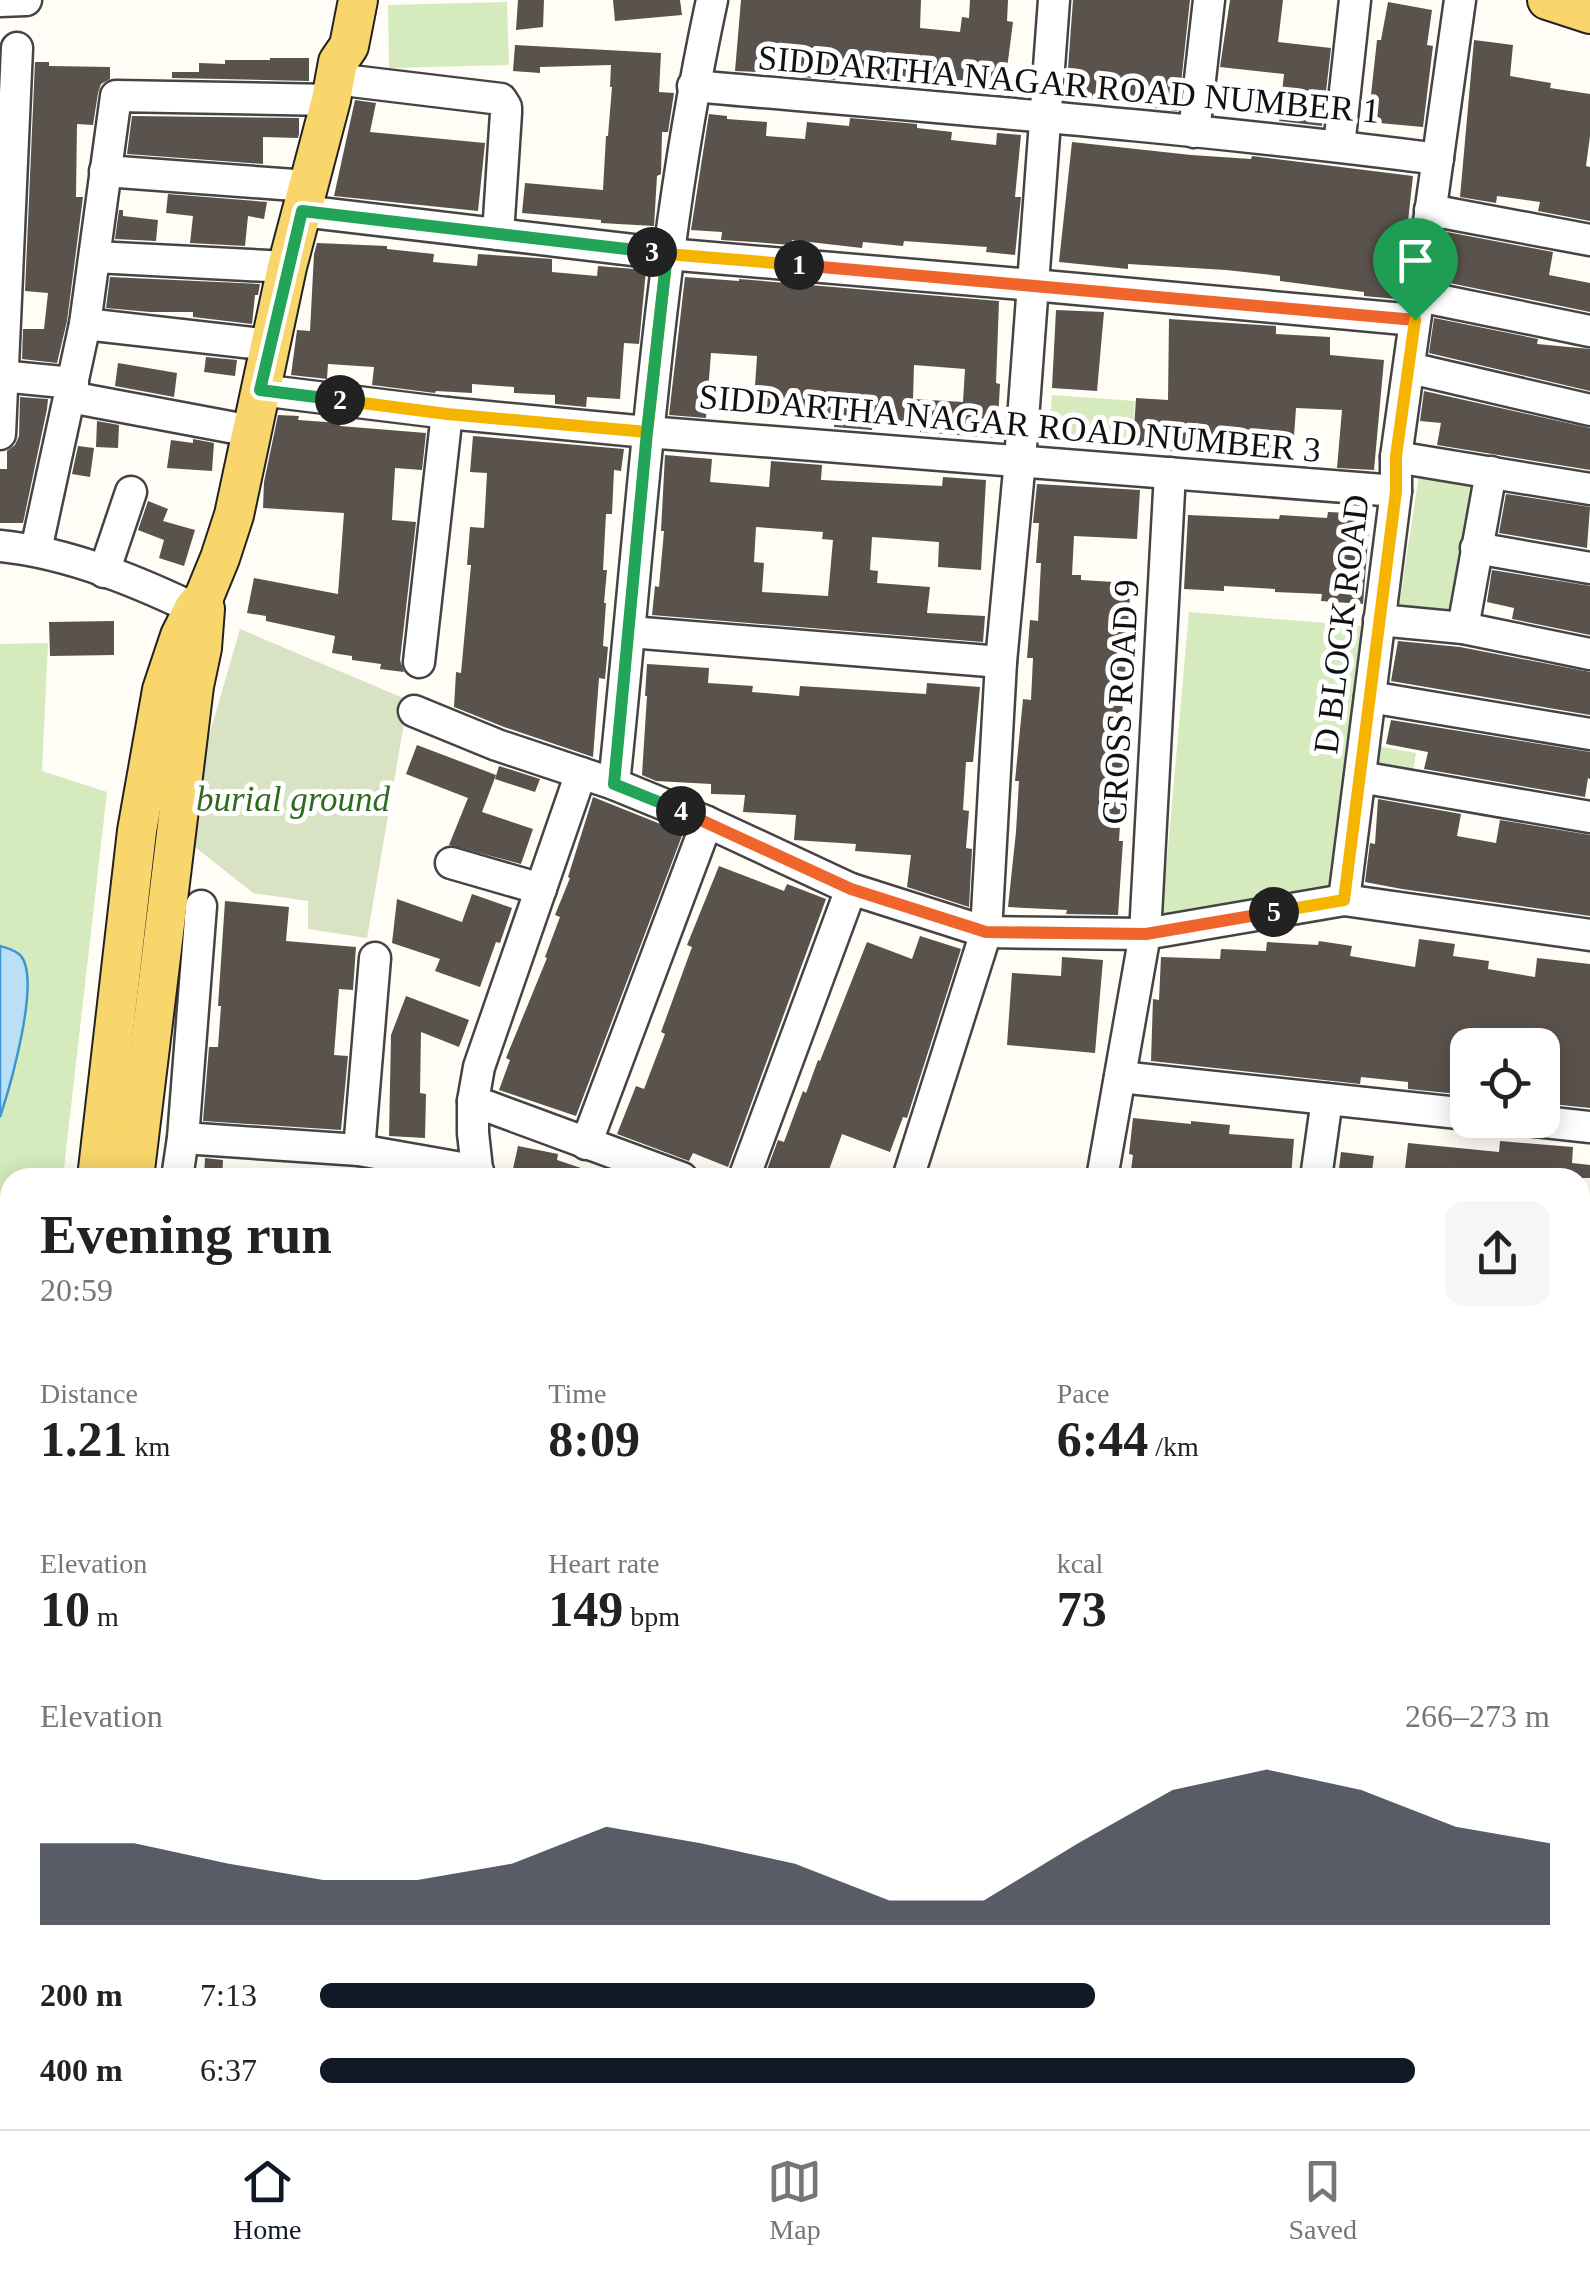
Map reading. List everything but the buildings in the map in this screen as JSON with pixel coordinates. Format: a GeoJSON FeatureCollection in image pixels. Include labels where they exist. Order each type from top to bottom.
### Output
{"type":"FeatureCollection","features":[{"type":"Feature","properties":{"kind":"main road"},"geometry":{"type":"LineString","coordinates":[[98,1168],[140,813],[162,690],[180,636],[201,606],[234,515],[287,266],[338,62],[349,46],[358,0]]}},
{"type":"Feature","properties":{"kind":"main road"},"geometry":{"type":"LineString","coordinates":[[1547,0],[1590,14]]}},
{"type":"Feature","properties":{"kind":"main road"},"geometry":{"type":"LineString","coordinates":[[135,1168],[194,686],[202,648],[201,606]]}},
{"type":"Feature","properties":{"kind":"street"},"geometry":{"type":"LineString","coordinates":[[0,0],[26,0]]}},
{"type":"Feature","properties":{"kind":"street"},"geometry":{"type":"LineString","coordinates":[[614,784],[667,254],[693,86],[712,0]]}},
{"type":"Feature","properties":{"kind":"street"},"geometry":{"type":"LineString","coordinates":[[911,1168],[986,932],[1001,662],[1054,0]]}},
{"type":"Feature","properties":{"kind":"street"},"geometry":{"type":"LineString","coordinates":[[1194,132],[1208,0]]}},
{"type":"Feature","properties":{"kind":"street"},"geometry":{"type":"LineString","coordinates":[[1339,146],[1355,0]]}},
{"type":"Feature","properties":{"kind":"street","name":"D BLOCK ROAD"},"geometry":{"type":"LineString","coordinates":[[1344,900],[1396,491],[1396,456],[1460,0]]}},
{"type":"Feature","properties":{"kind":"street"},"geometry":{"type":"LineString","coordinates":[[0,434],[17,48]]}},
{"type":"Feature","properties":{"kind":"street","name":"SIDDARTHA NAGAR ROAD NUMBER 1"},"geometry":{"type":"LineString","coordinates":[[693,86],[1044,116],[1438,159]]}},
{"type":"Feature","properties":{"kind":"street"},"geometry":{"type":"LineString","coordinates":[[36,550],[86,324],[116,96],[333,90],[498,97],[506,106],[506,114],[498,234]]}},
{"type":"Feature","properties":{"kind":"street"},"geometry":{"type":"LineString","coordinates":[[106,171],[305,198],[498,234],[667,254],[1033,285],[1417,308],[1590,331]]}},
{"type":"Feature","properties":{"kind":"street"},"geometry":{"type":"LineString","coordinates":[[1430,210],[1590,240]]}},
{"type":"Feature","properties":{"kind":"street"},"geometry":{"type":"LineString","coordinates":[[95,257],[287,266]]}},
{"type":"Feature","properties":{"kind":"street"},"geometry":{"type":"LineString","coordinates":[[86,324],[270,345]]}},
{"type":"Feature","properties":{"kind":"street"},"geometry":{"type":"LineString","coordinates":[[1410,368],[1590,410]]}},
{"type":"Feature","properties":{"kind":"street"},"geometry":{"type":"LineString","coordinates":[[2,376],[252,430]]}},
{"type":"Feature","properties":{"kind":"street","name":"SIDDARTHA NAGAR ROAD NUMBER 3"},"geometry":{"type":"LineString","coordinates":[[260,390],[447,414],[647,432],[1396,491]]}},
{"type":"Feature","properties":{"kind":"street"},"geometry":{"type":"LineString","coordinates":[[419,662],[447,414]]}},
{"type":"Feature","properties":{"kind":"street"},"geometry":{"type":"LineString","coordinates":[[1396,456],[1590,489]]}},
{"type":"Feature","properties":{"kind":"street"},"geometry":{"type":"LineString","coordinates":[[1463,628],[1490,472]]}},
{"type":"Feature","properties":{"kind":"street","name":"CROSS ROAD 9"},"geometry":{"type":"LineString","coordinates":[[1104,1168],[1146,934],[1170,473]]}},
{"type":"Feature","properties":{"kind":"street"},"geometry":{"type":"LineString","coordinates":[[104,572],[131,492]]}},
{"type":"Feature","properties":{"kind":"street"},"geometry":{"type":"LineString","coordinates":[[0,546],[36,550],[201,606]]}},
{"type":"Feature","properties":{"kind":"street"},"geometry":{"type":"LineString","coordinates":[[1476,548],[1590,568]]}},
{"type":"Feature","properties":{"kind":"street"},"geometry":{"type":"LineString","coordinates":[[1379,620],[1463,628],[1590,654]]}},
{"type":"Feature","properties":{"kind":"street"},"geometry":{"type":"LineString","coordinates":[[630,632],[1001,662]]}},
{"type":"Feature","properties":{"kind":"street"},"geometry":{"type":"LineString","coordinates":[[1370,697],[1590,734]]}},
{"type":"Feature","properties":{"kind":"street"},"geometry":{"type":"LineString","coordinates":[[414,711],[496,745],[614,784],[851,889],[986,932],[1146,934],[1344,900],[1590,935]]}},
{"type":"Feature","properties":{"kind":"street"},"geometry":{"type":"LineString","coordinates":[[477,1168],[473,1102],[480,1067],[582,773]]}},
{"type":"Feature","properties":{"kind":"street"},"geometry":{"type":"LineString","coordinates":[[1360,777],[1590,818]]}},
{"type":"Feature","properties":{"kind":"street"},"geometry":{"type":"LineString","coordinates":[[586,1144],[707,822]]}},
{"type":"Feature","properties":{"kind":"street"},"geometry":{"type":"LineString","coordinates":[[451,863],[541,890]]}},
{"type":"Feature","properties":{"kind":"street"},"geometry":{"type":"LineString","coordinates":[[748,1168],[851,889]]}},
{"type":"Feature","properties":{"kind":"street"},"geometry":{"type":"LineString","coordinates":[[178,1168],[201,906]]}},
{"type":"Feature","properties":{"kind":"street"},"geometry":{"type":"LineString","coordinates":[[359,1150],[375,958]]}},
{"type":"Feature","properties":{"kind":"street"},"geometry":{"type":"LineString","coordinates":[[1120,1078],[1450,1112]]}},
{"type":"Feature","properties":{"kind":"street"},"geometry":{"type":"LineString","coordinates":[[1317,1168],[1326,1099]]}},
{"type":"Feature","properties":{"kind":"street"},"geometry":{"type":"LineString","coordinates":[[473,1102],[654,1168]]}},
{"type":"Feature","properties":{"kind":"street"},"geometry":{"type":"LineString","coordinates":[[1560,1124],[1590,1127]]}},
{"type":"Feature","properties":{"kind":"street"},"geometry":{"type":"LineString","coordinates":[[183,1138],[359,1150],[448,1168]]}},
{"type":"Feature","properties":{"kind":"green space"},"geometry":{"type":"Polygon","coordinates":[[[507,2],[509,65],[389,68],[388,5],[507,2]]]}},
{"type":"Feature","properties":{"kind":"green space"},"geometry":{"type":"Polygon","coordinates":[[[1052,395],[1135,401],[1132,449],[1048,443],[1052,395]]]}},
{"type":"Feature","properties":{"kind":"green space"},"geometry":{"type":"Polygon","coordinates":[[[1420,468],[1475,473],[1450,620],[1397,620],[1420,468]]]}},
{"type":"Feature","properties":{"kind":"green space"},"geometry":{"type":"Polygon","coordinates":[[[1189,612],[1364,626],[1333,887],[1162,915],[1189,612]]]}},
{"type":"Feature","properties":{"kind":"green space","name":"burial ground"},"geometry":{"type":"Polygon","coordinates":[[[240,629],[408,700],[367,938],[308,929],[308,901],[253,893],[190,843],[200,767],[240,629]]]}},
{"type":"Feature","properties":{"kind":"green space"},"geometry":{"type":"Polygon","coordinates":[[[48,643],[42,771],[107,792],[64,1168],[0,1168],[0,644],[48,643]]]}},
{"type":"Feature","properties":{"kind":"green space"},"geometry":{"type":"Polygon","coordinates":[[[1372,745],[1416,753],[1412,777],[1368,769],[1372,745]]]}},
{"type":"Feature","properties":{"kind":"water"},"geometry":{"type":"Polygon","coordinates":[[[0,946],[21,956],[28,987],[22,1034],[0,1117],[0,946]]]}},
{"type":"Feature","properties":{"kind":"route"},"geometry":{"type":"LineString","coordinates":[[1415,320],[667,254],[647,432],[447,414],[260,390],[302,211],[667,254],[614,784],[851,889],[986,932],[1146,934],[1344,900],[1415,320]]}}]}
